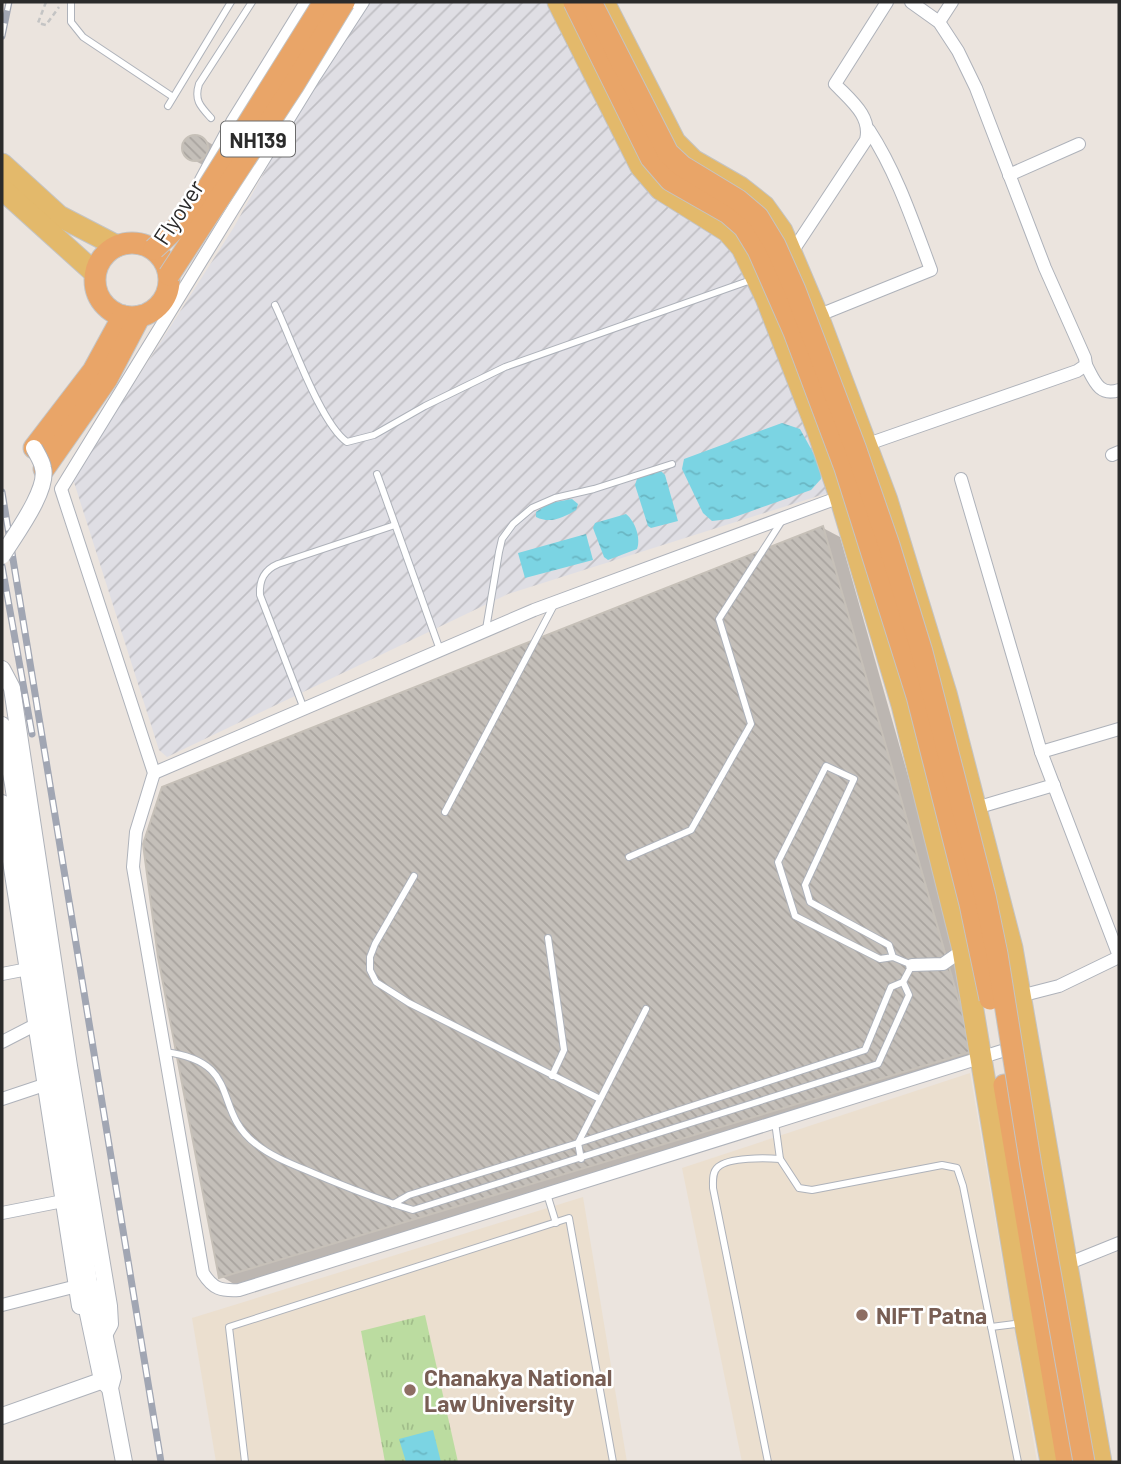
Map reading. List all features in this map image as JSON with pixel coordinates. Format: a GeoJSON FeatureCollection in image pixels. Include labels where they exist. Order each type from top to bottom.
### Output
{"type":"FeatureCollection","features":[{"type":"Feature","properties":{"kind":"highway","name":"Flyover"},"geometry":{"type":"LineString","coordinates":[[153,249],[192,213],[324,2]]}},
{"type":"Feature","properties":{"kind":"highway","name":"Flyover"},"geometry":{"type":"LineString","coordinates":[[131,316],[155,309],[166,295],[169,275],[293,86],[344,2]]}},
{"type":"Feature","properties":{"kind":"highway"},"geometry":{"type":"LineString","coordinates":[[591,2],[668,153],[682,166],[738,200],[758,217],[775,245],[800,303],[868,484],[922,652],[985,896],[1084,1462]]}},
{"type":"Feature","properties":{"kind":"highway"},"geometry":{"type":"LineString","coordinates":[[565,5],[651,158],[670,180],[728,213],[744,227],[758,250],[794,332],[845,468],[917,696],[970,904],[985,971],[1068,1462]]}},
{"type":"Feature","properties":{"kind":"highway","name":"Flyover"},"geometry":{"type":"LineString","coordinates":[[95,273],[103,257],[117,246],[136,243],[153,249],[165,262],[169,275]]}},
{"type":"Feature","properties":{"kind":"highway"},"geometry":{"type":"LineString","coordinates":[[95,273],[97,292],[107,307],[131,316]]}},
{"type":"Feature","properties":{"kind":"highway","name":"NH139"},"geometry":{"type":"LineString","coordinates":[[34,448],[131,316]]}},
{"type":"Feature","properties":{"kind":"highway","name":"NH139"},"geometry":{"type":"LineString","coordinates":[[44,469],[107,379],[131,316]]}},
{"type":"Feature","properties":{"kind":"main road"},"geometry":{"type":"LineString","coordinates":[[583,2],[565,5],[641,167],[660,189],[727,231],[742,248],[758,277],[840,497],[902,705],[963,950],[1051,1462]]}},
{"type":"Feature","properties":{"kind":"main road"},"geometry":{"type":"LineString","coordinates":[[604,2],[675,142],[693,160],[740,187],[764,206],[782,231],[868,444],[918,596],[1012,948],[1101,1462]]}},
{"type":"Feature","properties":{"kind":"main road"},"geometry":{"type":"LineString","coordinates":[[2,164],[59,216],[117,246]]}},
{"type":"Feature","properties":{"kind":"main road"},"geometry":{"type":"LineString","coordinates":[[2,188],[95,273]]}},
{"type":"Feature","properties":{"kind":"street"},"geometry":{"type":"LineString","coordinates":[[221,229],[197,188],[232,122],[306,2]]}},
{"type":"Feature","properties":{"kind":"street"},"geometry":{"type":"LineString","coordinates":[[363,2],[61,489],[154,773],[136,832],[133,867],[198,1257],[211,1286],[223,1291],[251,1286],[1028,1042]]}},
{"type":"Feature","properties":{"kind":"street"},"geometry":{"type":"LineString","coordinates":[[780,332],[931,270],[904,195],[883,151],[863,115],[835,84],[887,2]]}},
{"type":"Feature","properties":{"kind":"street"},"geometry":{"type":"LineString","coordinates":[[911,2],[939,22],[958,51],[976,88],[1045,268],[1086,365],[1100,389],[1106,392],[1119,390]]}},
{"type":"Feature","properties":{"kind":"street"},"geometry":{"type":"LineString","coordinates":[[939,22],[952,2]]}},
{"type":"Feature","properties":{"kind":"street"},"geometry":{"type":"LineString","coordinates":[[758,277],[793,253],[861,149],[869,130]]}},
{"type":"Feature","properties":{"kind":"street"},"geometry":{"type":"LineString","coordinates":[[1009,176],[1079,144]]}},
{"type":"Feature","properties":{"kind":"street"},"geometry":{"type":"LineString","coordinates":[[868,444],[1077,371],[1086,365]]}},
{"type":"Feature","properties":{"kind":"street"},"geometry":{"type":"LineString","coordinates":[[2,556],[35,502],[43,482],[44,469],[34,448]]}},
{"type":"Feature","properties":{"kind":"street"},"geometry":{"type":"LineString","coordinates":[[961,479],[1041,752],[1119,956],[1059,986],[1020,996]]}},
{"type":"Feature","properties":{"kind":"street"},"geometry":{"type":"LineString","coordinates":[[154,773],[556,601],[840,497]]}},
{"type":"Feature","properties":{"kind":"street"},"geometry":{"type":"LineString","coordinates":[[2,668],[12,688],[69,1066],[109,1306],[110,1324],[104,1335]]}},
{"type":"Feature","properties":{"kind":"street"},"geometry":{"type":"LineString","coordinates":[[2,725],[13,784],[83,1285]]}},
{"type":"Feature","properties":{"kind":"street"},"geometry":{"type":"LineString","coordinates":[[1041,752],[1119,729]]}},
{"type":"Feature","properties":{"kind":"street"},"geometry":{"type":"LineString","coordinates":[[976,808],[1054,785]]}},
{"type":"Feature","properties":{"kind":"street"},"geometry":{"type":"LineString","coordinates":[[2,808],[63,1201],[83,1285],[96,1293],[91,1312],[124,1462]]}},
{"type":"Feature","properties":{"kind":"street"},"geometry":{"type":"LineString","coordinates":[[912,965],[943,964],[963,950]]}},
{"type":"Feature","properties":{"kind":"street"},"geometry":{"type":"LineString","coordinates":[[2,974],[29,969]]}},
{"type":"Feature","properties":{"kind":"street"},"geometry":{"type":"LineString","coordinates":[[2,1042],[35,1025]]}},
{"type":"Feature","properties":{"kind":"street"},"geometry":{"type":"LineString","coordinates":[[2,1098],[44,1085]]}},
{"type":"Feature","properties":{"kind":"street"},"geometry":{"type":"LineString","coordinates":[[2,1213],[63,1201]]}},
{"type":"Feature","properties":{"kind":"street"},"geometry":{"type":"LineString","coordinates":[[1067,1264],[1119,1242]]}},
{"type":"Feature","properties":{"kind":"street"},"geometry":{"type":"LineString","coordinates":[[2,1306],[83,1285]]}},
{"type":"Feature","properties":{"kind":"street"},"geometry":{"type":"LineString","coordinates":[[91,1312],[104,1335],[108,1382]]}},
{"type":"Feature","properties":{"kind":"street"},"geometry":{"type":"LineString","coordinates":[[2,1416],[108,1382]]}},
{"type":"Feature","properties":{"kind":"lane"},"geometry":{"type":"LineString","coordinates":[[71,2],[71,22],[83,37],[173,97]]}},
{"type":"Feature","properties":{"kind":"lane"},"geometry":{"type":"LineString","coordinates":[[168,106],[231,2]]}},
{"type":"Feature","properties":{"kind":"lane"},"geometry":{"type":"LineString","coordinates":[[211,118],[197,102],[199,84],[252,2]]}},
{"type":"Feature","properties":{"kind":"lane"},"geometry":{"type":"LineString","coordinates":[[275,305],[315,394],[338,436],[347,442],[374,435],[425,405],[505,367],[758,277]]}},
{"type":"Feature","properties":{"kind":"lane"},"geometry":{"type":"LineString","coordinates":[[486,631],[502,539],[513,524],[532,508],[555,498],[594,489],[672,464]]}},
{"type":"Feature","properties":{"kind":"lane"},"geometry":{"type":"LineString","coordinates":[[377,474],[440,650]]}},
{"type":"Feature","properties":{"kind":"lane"},"geometry":{"type":"LineString","coordinates":[[629,858],[691,831],[751,724],[719,620],[785,517]]}},
{"type":"Feature","properties":{"kind":"lane"},"geometry":{"type":"LineString","coordinates":[[304,709],[260,595],[263,576],[269,568],[278,564],[395,525]]}},
{"type":"Feature","properties":{"kind":"lane"},"geometry":{"type":"LineString","coordinates":[[445,812],[556,601]]}},
{"type":"Feature","properties":{"kind":"lane"},"geometry":{"type":"LineString","coordinates":[[393,1204],[409,1195],[865,1050],[891,988],[903,982],[912,965],[893,957],[880,959],[795,916],[778,862],[826,766],[854,779],[805,884],[810,902],[889,945],[893,957]]}},
{"type":"Feature","properties":{"kind":"lane"},"geometry":{"type":"LineString","coordinates":[[414,876],[370,957],[370,970],[376,982],[409,1003],[600,1099]]}},
{"type":"Feature","properties":{"kind":"lane"},"geometry":{"type":"LineString","coordinates":[[548,938],[564,1050],[552,1076]]}},
{"type":"Feature","properties":{"kind":"lane"},"geometry":{"type":"LineString","coordinates":[[165,1052],[193,1057],[206,1064],[216,1075],[241,1128],[258,1147],[292,1164],[413,1210],[878,1064],[909,995],[903,982]]}},
{"type":"Feature","properties":{"kind":"lane"},"geometry":{"type":"LineString","coordinates":[[580,1159],[578,1143],[646,1009]]}},
{"type":"Feature","properties":{"kind":"lane"},"geometry":{"type":"LineString","coordinates":[[775,1120],[780,1159],[799,1188],[812,1190],[942,1164],[957,1168],[963,1186],[1018,1462]]}},
{"type":"Feature","properties":{"kind":"lane"},"geometry":{"type":"LineString","coordinates":[[768,1462],[713,1174],[718,1167],[737,1160],[780,1159]]}},
{"type":"Feature","properties":{"kind":"lane"},"geometry":{"type":"LineString","coordinates":[[547,1194],[556,1223]]}},
{"type":"Feature","properties":{"kind":"lane"},"geometry":{"type":"LineString","coordinates":[[245,1462],[229,1327],[569,1218],[613,1462]]}},
{"type":"Feature","properties":{"kind":"lane"},"geometry":{"type":"LineString","coordinates":[[991,1327],[1025,1323]]}},
{"type":"Feature","properties":{"kind":"path"},"geometry":{"type":"LineString","coordinates":[[46,2],[38,23],[46,25],[58,12],[62,2]]}},
{"type":"Feature","properties":{"kind":"shaded area"},"geometry":{"type":"Polygon","coordinates":[[[358,2],[555,2],[772,300],[834,491],[508,594],[167,757],[159,750],[73,479],[234,227],[358,2]]]}},
{"type":"Feature","properties":{"kind":"shaded area","name":"NIFT Patna"},"geometry":{"type":"Polygon","coordinates":[[[970,1073],[1037,1462],[742,1462],[682,1168],[970,1073]]]}},
{"type":"Feature","properties":{"kind":"shaded area","name":"Chanakya National Law University"},"geometry":{"type":"Polygon","coordinates":[[[583,1197],[627,1462],[216,1462],[192,1318],[583,1197]]]}},
{"type":"Feature","properties":{"kind":"green space"},"geometry":{"type":"Polygon","coordinates":[[[425,1315],[458,1462],[385,1462],[361,1331],[425,1315]]]}},
{"type":"Feature","properties":{"kind":"water"},"geometry":{"type":"Polygon","coordinates":[[[782,423],[800,429],[820,465],[821,479],[811,490],[729,519],[712,521],[703,513],[682,469],[684,459],[782,423]]]}},
{"type":"Feature","properties":{"kind":"water"},"geometry":{"type":"Polygon","coordinates":[[[660,470],[665,475],[678,521],[651,528],[648,526],[635,485],[638,476],[660,470]]]}},
{"type":"Feature","properties":{"kind":"water"},"geometry":{"type":"Polygon","coordinates":[[[572,499],[578,504],[576,510],[566,515],[551,520],[536,517],[536,512],[550,503],[572,499]]]}},
{"type":"Feature","properties":{"kind":"water"},"geometry":{"type":"Polygon","coordinates":[[[626,514],[636,530],[637,549],[608,560],[604,557],[593,528],[595,523],[626,514]]]}},
{"type":"Feature","properties":{"kind":"water"},"geometry":{"type":"Polygon","coordinates":[[[586,534],[593,560],[525,578],[518,553],[586,534]]]}},
{"type":"Feature","properties":{"kind":"water"},"geometry":{"type":"Polygon","coordinates":[[[433,1430],[441,1462],[406,1462],[399,1439],[433,1430]]]}},
{"type":"Feature","properties":{"kind":"building"},"geometry":{"type":"Polygon","coordinates":[[[195,135],[204,139],[208,148],[204,157],[195,161],[186,157],[182,148],[186,139],[195,135]]]}},
{"type":"Feature","properties":{"kind":"building"},"geometry":{"type":"Polygon","coordinates":[[[823,526],[973,1051],[219,1278],[158,957],[143,844],[162,787],[823,526]]]}},
{"type":"Feature","properties":{"kind":"railway"},"geometry":{"type":"LineString","coordinates":[[2,36],[9,2]]}},
{"type":"Feature","properties":{"kind":"railway"},"geometry":{"type":"LineString","coordinates":[[2,492],[161,1462]]}},
{"type":"Feature","properties":{"kind":"railway"},"geometry":{"type":"LineString","coordinates":[[2,566],[32,734]]}},
{"type":"Feature","properties":{"kind":"place","name":"NIFT Patna"},"geometry":{"type":"Point","coordinates":[862,1315]}},
{"type":"Feature","properties":{"kind":"place","name":"Chanakya National Law University"},"geometry":{"type":"Point","coordinates":[410,1390]}}]}
